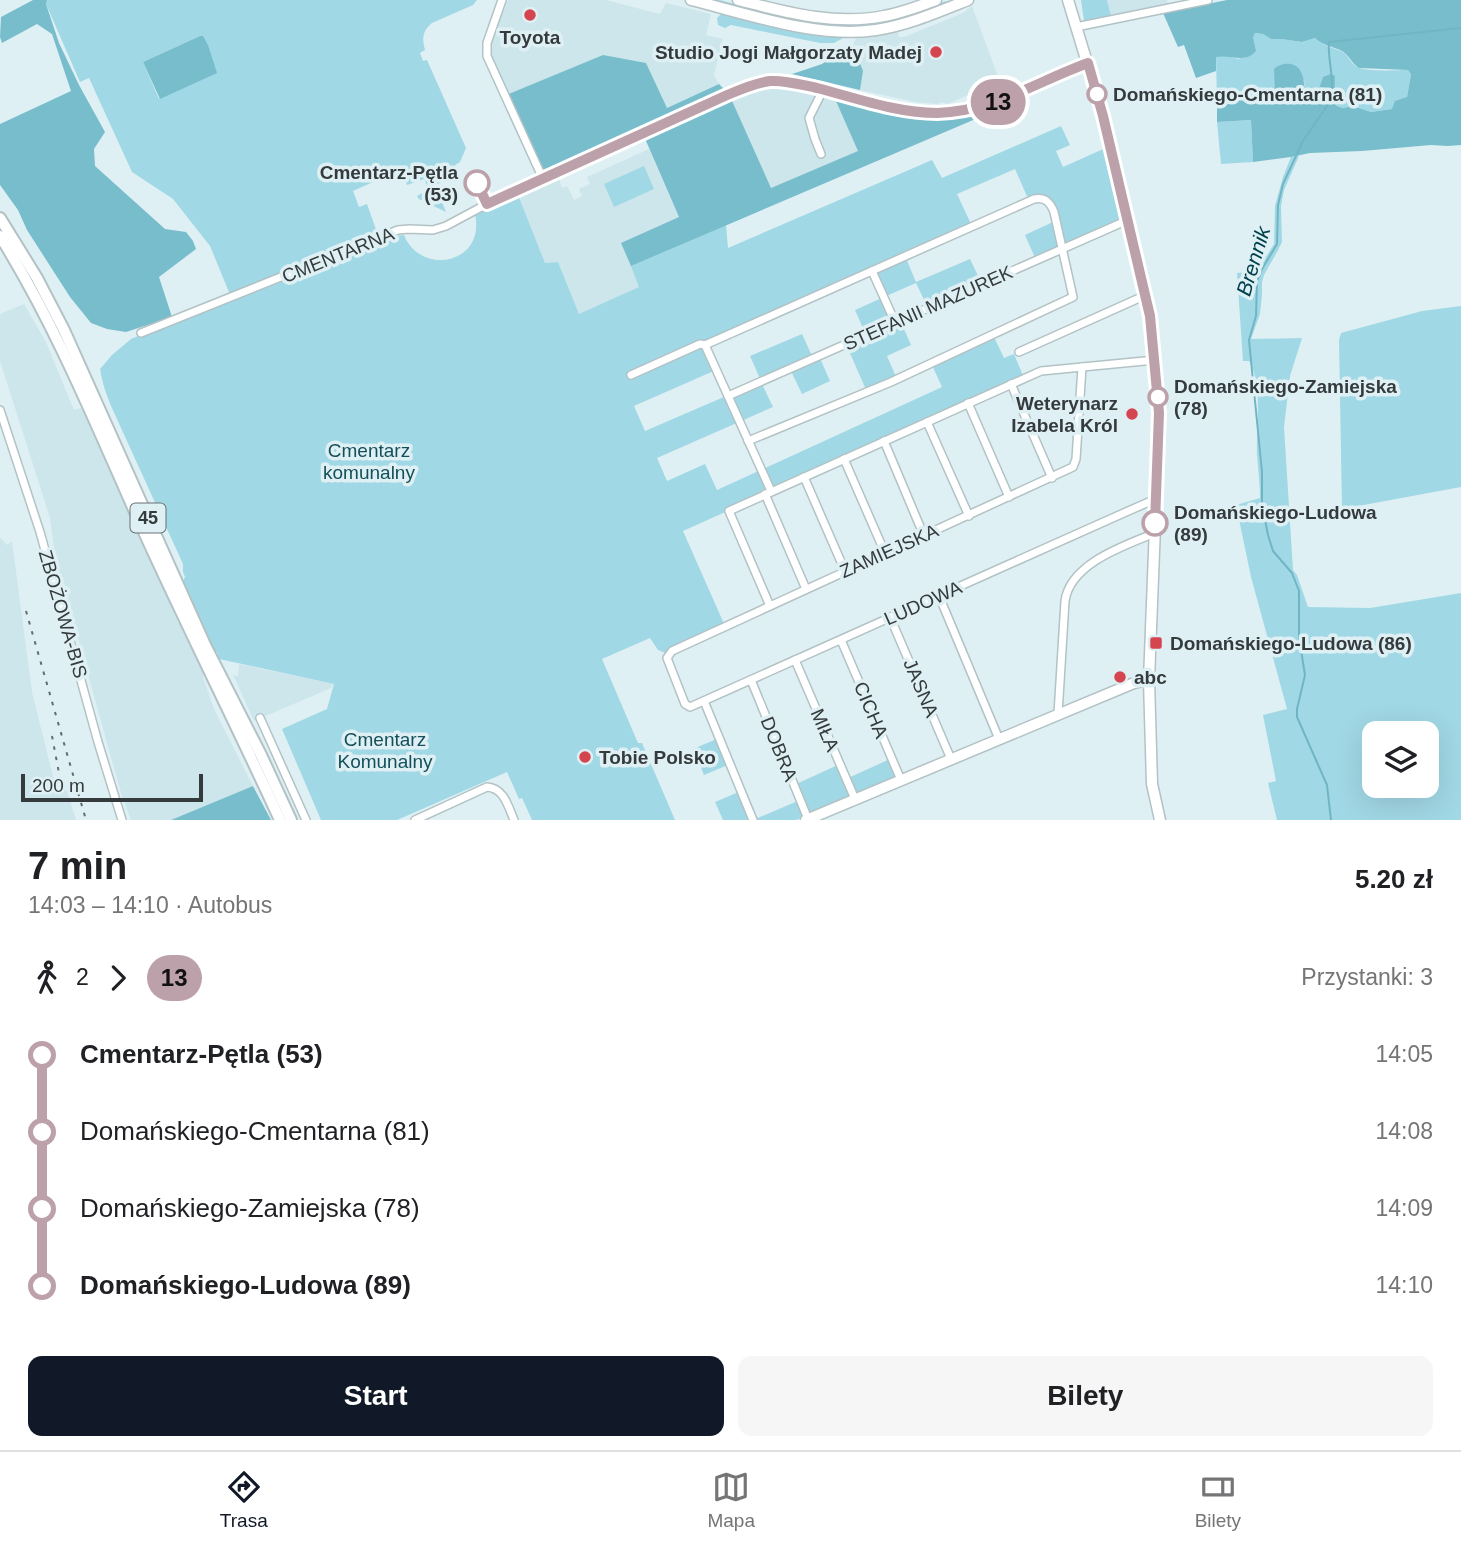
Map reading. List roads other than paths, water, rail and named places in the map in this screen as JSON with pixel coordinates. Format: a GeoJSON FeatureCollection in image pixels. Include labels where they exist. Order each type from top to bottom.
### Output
{"type":"FeatureCollection","features":[{"type":"Feature","properties":{"kind":"main road"},"geometry":{"type":"LineString","coordinates":[[691,0],[809,29],[846,32],[895,26],[968,0]]}},
{"type":"Feature","properties":{"kind":"main road"},"geometry":{"type":"LineString","coordinates":[[738,0],[806,16],[839,20],[884,16],[936,0]]}},
{"type":"Feature","properties":{"kind":"main road"},"geometry":{"type":"LineString","coordinates":[[1070,0],[1099,102],[1150,316],[1159,424],[1149,680],[1152,783],[1160,820]]}},
{"type":"Feature","properties":{"kind":"main road","name":"45"},"geometry":{"type":"LineString","coordinates":[[0,218],[37,278],[64,330],[205,645],[291,820]]}},
{"type":"Feature","properties":{"kind":"main road","name":"45"},"geometry":{"type":"LineString","coordinates":[[0,236],[61,346],[196,645],[280,820]]}},
{"type":"Feature","properties":{"kind":"main road"},"geometry":{"type":"LineString","coordinates":[[807,819],[1134,682],[1149,680]]}},
{"type":"Feature","properties":{"kind":"street"},"geometry":{"type":"LineString","coordinates":[[502,0],[487,43],[487,56],[543,179]]}},
{"type":"Feature","properties":{"kind":"street"},"geometry":{"type":"LineString","coordinates":[[1076,27],[1208,0]]}},
{"type":"Feature","properties":{"kind":"street","name":"CMENTARNA"},"geometry":{"type":"LineString","coordinates":[[141,333],[398,230],[438,229],[484,205],[756,84],[782,81],[912,111],[954,112],[1002,100],[1088,63]]}},
{"type":"Feature","properties":{"kind":"street"},"geometry":{"type":"LineString","coordinates":[[821,155],[809,118],[823,90]]}},
{"type":"Feature","properties":{"kind":"street"},"geometry":{"type":"LineString","coordinates":[[631,375],[1037,198],[1052,206],[1073,297],[891,382],[748,441]]}},
{"type":"Feature","properties":{"kind":"street","name":"STEFANII MAZUREK"},"geometry":{"type":"LineString","coordinates":[[728,396],[1128,220]]}},
{"type":"Feature","properties":{"kind":"street"},"geometry":{"type":"LineString","coordinates":[[872,271],[895,322]]}},
{"type":"Feature","properties":{"kind":"street"},"geometry":{"type":"LineString","coordinates":[[1019,352],[1146,295]]}},
{"type":"Feature","properties":{"kind":"street"},"geometry":{"type":"LineString","coordinates":[[705,345],[748,441],[806,589]]}},
{"type":"Feature","properties":{"kind":"street"},"geometry":{"type":"LineString","coordinates":[[770,606],[729,511],[1041,371],[1154,360]]}},
{"type":"Feature","properties":{"kind":"street","name":"ZAMIEJSKA"},"geometry":{"type":"LineString","coordinates":[[690,707],[685,704],[667,658],[672,651],[845,570],[1070,470],[1075,464],[1082,367]]}},
{"type":"Feature","properties":{"kind":"street"},"geometry":{"type":"LineString","coordinates":[[1011,384],[1052,478]]}},
{"type":"Feature","properties":{"kind":"street"},"geometry":{"type":"LineString","coordinates":[[968,403],[1009,497]]}},
{"type":"Feature","properties":{"kind":"street","name":"ZBOŻOWA-BIS"},"geometry":{"type":"LineString","coordinates":[[0,410],[40,532],[121,820]]}},
{"type":"Feature","properties":{"kind":"street"},"geometry":{"type":"LineString","coordinates":[[927,422],[969,516]]}},
{"type":"Feature","properties":{"kind":"street"},"geometry":{"type":"LineString","coordinates":[[884,441],[924,536]]}},
{"type":"Feature","properties":{"kind":"street"},"geometry":{"type":"LineString","coordinates":[[844,458],[885,553]]}},
{"type":"Feature","properties":{"kind":"street"},"geometry":{"type":"LineString","coordinates":[[804,477],[845,570]]}},
{"type":"Feature","properties":{"kind":"street","name":"LUDOWA"},"geometry":{"type":"LineString","coordinates":[[690,707],[1156,501]]}},
{"type":"Feature","properties":{"kind":"street"},"geometry":{"type":"LineString","coordinates":[[1058,714],[1065,601],[1068,590],[1079,576],[1106,554],[1154,535]]}},
{"type":"Feature","properties":{"kind":"street"},"geometry":{"type":"LineString","coordinates":[[939,596],[999,739]]}},
{"type":"Feature","properties":{"kind":"street","name":"JASNA"},"geometry":{"type":"LineString","coordinates":[[890,617],[951,758]]}},
{"type":"Feature","properties":{"kind":"street","name":"CICHA"},"geometry":{"type":"LineString","coordinates":[[841,640],[901,780]]}},
{"type":"Feature","properties":{"kind":"street","name":"MIŁA"},"geometry":{"type":"LineString","coordinates":[[795,660],[855,799]]}},
{"type":"Feature","properties":{"kind":"street","name":"DOBRA"},"geometry":{"type":"LineString","coordinates":[[751,680],[807,819]]}},
{"type":"Feature","properties":{"kind":"street"},"geometry":{"type":"LineString","coordinates":[[704,701],[753,820]]}},
{"type":"Feature","properties":{"kind":"street"},"geometry":{"type":"LineString","coordinates":[[260,719],[306,820]]}},
{"type":"Feature","properties":{"kind":"street"},"geometry":{"type":"LineString","coordinates":[[415,820],[487,787],[500,791],[514,820]]}},
{"type":"Feature","properties":{"kind":"waterway","name":"Brennik"},"geometry":{"type":"LineString","coordinates":[[1331,820],[1327,785],[1297,717],[1305,675],[1299,638],[1299,591],[1292,573],[1273,551],[1262,505],[1262,472],[1249,340],[1256,316],[1257,281],[1277,244],[1278,205],[1283,184],[1303,141],[1329,103],[1332,88],[1329,42],[1461,28]]}},
{"type":"Feature","properties":{"kind":"railway"},"geometry":{"type":"LineString","coordinates":[[26,611],[86,820]]}},
{"type":"Feature","properties":{"kind":"railway"},"geometry":{"type":"LineString","coordinates":[[52,736],[62,789]]}},
{"type":"Feature","properties":{"kind":"place","name":"Toyota"},"geometry":{"type":"Point","coordinates":[530,15]}},
{"type":"Feature","properties":{"kind":"place","name":"Studio Jogi Małgorzaty Madej"},"geometry":{"type":"Point","coordinates":[936,52]}},
{"type":"Feature","properties":{"kind":"place","name":"Domańskiego-Cmentarna (81)"},"geometry":{"type":"Point","coordinates":[1097,94]}},
{"type":"Feature","properties":{"kind":"place","name":"Cmentarz-Pętla (53)"},"geometry":{"type":"Point","coordinates":[477,183]}},
{"type":"Feature","properties":{"kind":"place","name":"Domańskiego-Zamiejska (78)"},"geometry":{"type":"Point","coordinates":[1158,397]}},
{"type":"Feature","properties":{"kind":"place","name":"Weterynarz Izabela Król"},"geometry":{"type":"Point","coordinates":[1132,414]}},
{"type":"Feature","properties":{"kind":"place","name":"Domańskiego-Ludowa (89)"},"geometry":{"type":"Point","coordinates":[1155,523]}},
{"type":"Feature","properties":{"kind":"place","name":"Domańskiego-Ludowa (86)"},"geometry":{"type":"Point","coordinates":[1156,643]}},
{"type":"Feature","properties":{"kind":"place","name":"abc"},"geometry":{"type":"Point","coordinates":[1120,677]}},
{"type":"Feature","properties":{"kind":"place","name":"Tobie Polsko"},"geometry":{"type":"Point","coordinates":[585,757]}},
{"type":"Feature","properties":{"kind":"park label","name":"Cmentarz komunalny"},"geometry":{"type":"Point","coordinates":[369,461]}},
{"type":"Feature","properties":{"kind":"park label","name":"Cmentarz Komunalny"},"geometry":{"type":"Point","coordinates":[385,750]}}]}
